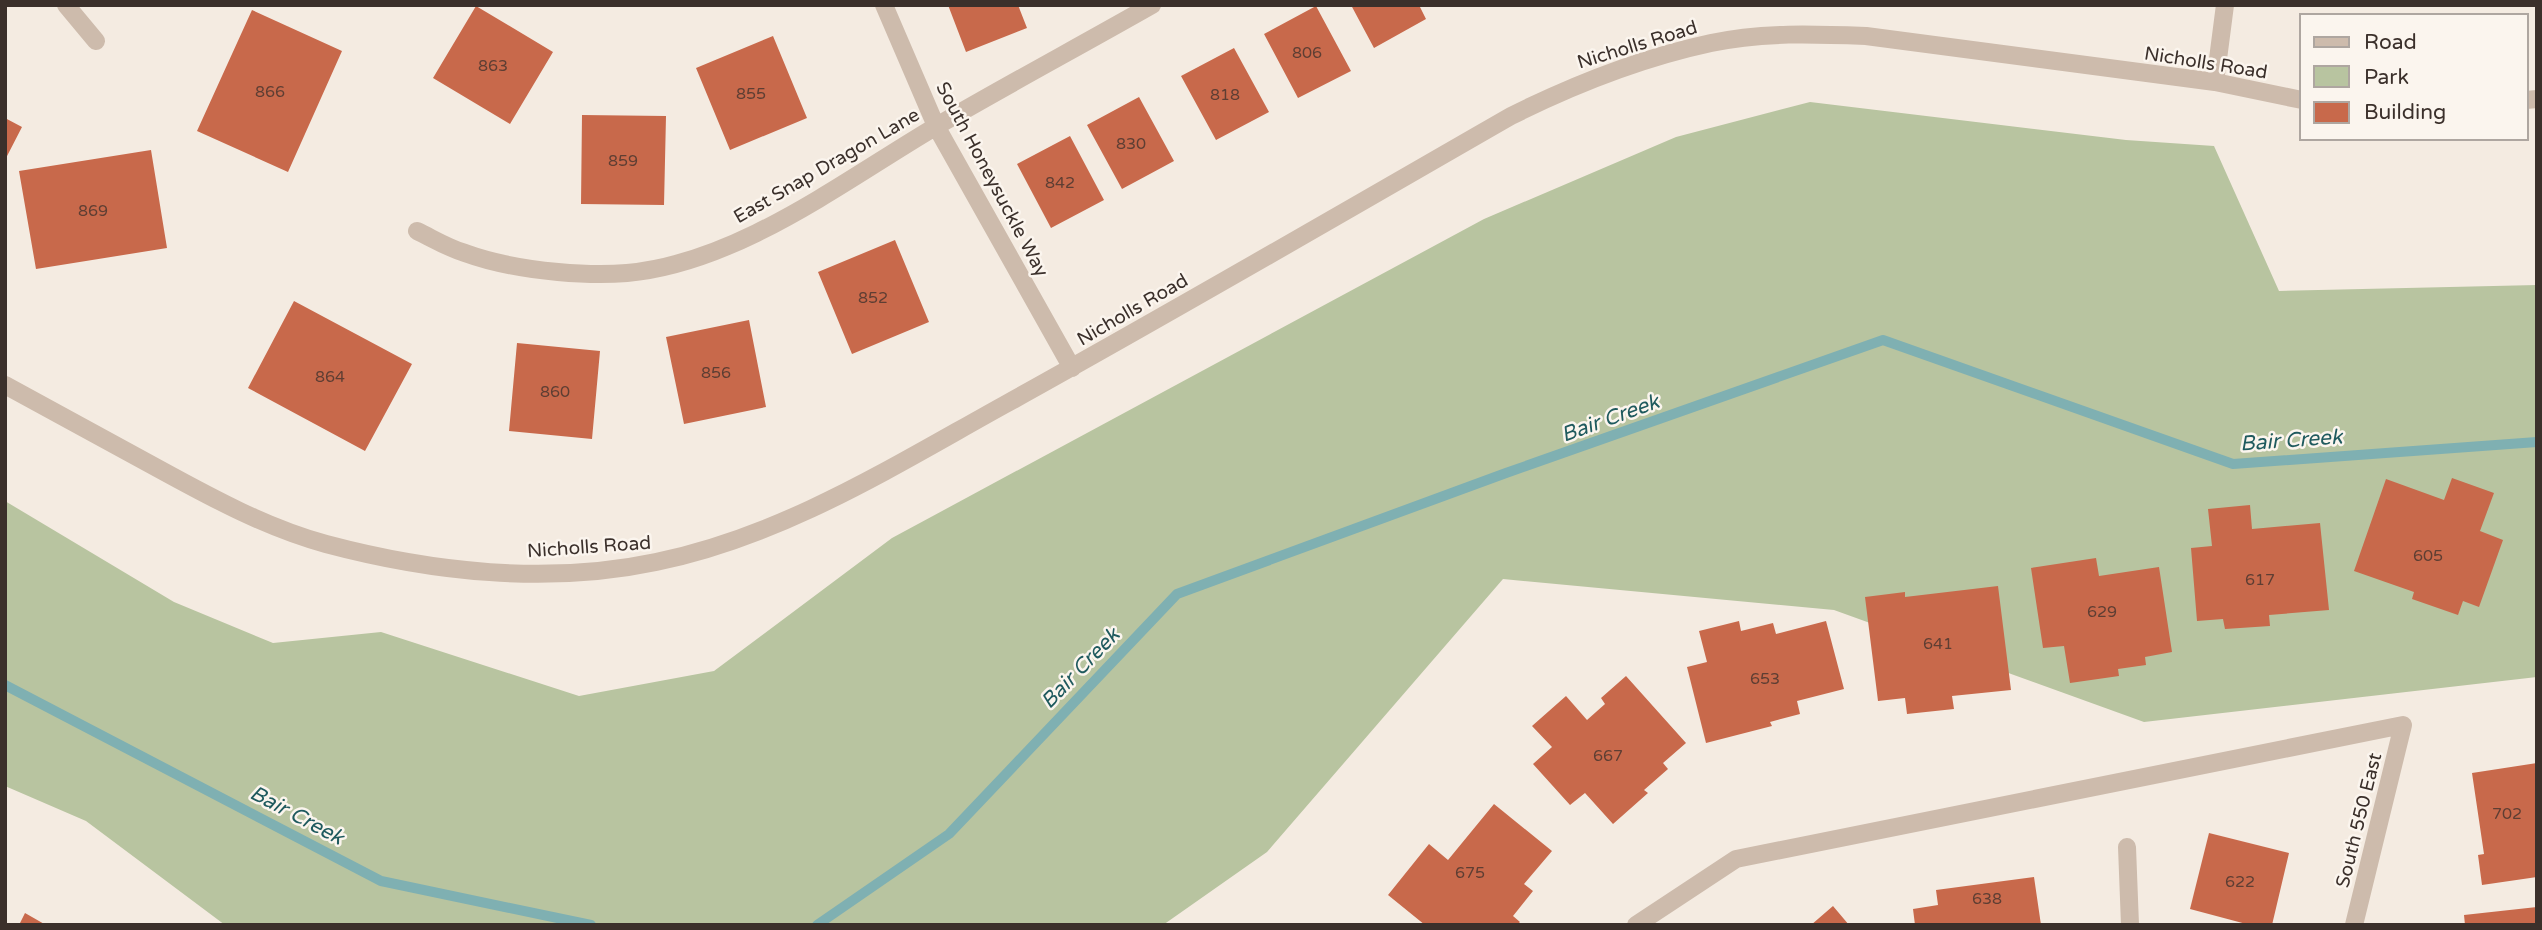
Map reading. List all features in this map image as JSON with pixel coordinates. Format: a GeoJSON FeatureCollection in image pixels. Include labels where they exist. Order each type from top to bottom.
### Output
{"type":"FeatureCollection","features":[{"type":"Feature","properties":{"kind":"street"},"geometry":{"type":"LineString","coordinates":[[66,5],[96,41]]}},
{"type":"Feature","properties":{"kind":"street","name":"South Honeysuckle Way"},"geometry":{"type":"LineString","coordinates":[[884,5],[936,126],[1072,368]]}},
{"type":"Feature","properties":{"kind":"street","name":"East Snap Dragon Lane"},"geometry":{"type":"LineString","coordinates":[[417,231],[463,253],[532,270],[580,274],[628,273],[672,264],[717,250],[802,208],[936,126],[1152,5]]}},
{"type":"Feature","properties":{"kind":"street"},"geometry":{"type":"LineString","coordinates":[[2215,82],[2225,5]]}},
{"type":"Feature","properties":{"kind":"street","name":"Nicholls Road"},"geometry":{"type":"LineString","coordinates":[[5,385],[211,497],[264,522],[322,543],[440,567],[554,573],[652,563],[709,550],[819,506],[1072,368],[1511,116],[1562,91],[1613,71],[1713,43],[1814,34],[1866,36],[2215,82],[2300,100]]}},
{"type":"Feature","properties":{"kind":"street","name":"South 550 East"},"geometry":{"type":"LineString","coordinates":[[1636,925],[1736,859],[2403,725],[2354,925]]}},
{"type":"Feature","properties":{"kind":"street"},"geometry":{"type":"LineString","coordinates":[[2127,847],[2130,925]]}},
{"type":"Feature","properties":{"kind":"green space"},"geometry":{"type":"Polygon","coordinates":[[[1810,102],[2126,140],[2214,146],[2279,291],[2537,285],[2537,677],[2144,722],[1834,610],[1503,579],[1267,852],[1163,925],[225,925],[86,821],[5,786],[5,501],[174,602],[273,643],[381,632],[579,696],[714,671],[892,538],[1484,219],[1676,137],[1810,102]]]}},
{"type":"Feature","properties":{"kind":"building"},"geometry":{"type":"Polygon","coordinates":[[[948,5],[1018,5],[1027,28],[966,52],[948,5]]]}},
{"type":"Feature","properties":{"kind":"building"},"geometry":{"type":"Polygon","coordinates":[[[1351,5],[1419,5],[1426,19],[1374,48],[1351,5]]]}},
{"type":"Feature","properties":{"kind":"building"},"geometry":{"type":"Polygon","coordinates":[[[476,6],[553,52],[510,124],[433,78],[476,6]]]}},
{"type":"Feature","properties":{"kind":"building"},"geometry":{"type":"Polygon","coordinates":[[[1316,6],[1351,71],[1298,98],[1264,34],[1316,6]]]}},
{"type":"Feature","properties":{"kind":"building"},"geometry":{"type":"Polygon","coordinates":[[[252,10],[342,51],[288,172],[197,131],[252,10]]]}},
{"type":"Feature","properties":{"kind":"building"},"geometry":{"type":"Polygon","coordinates":[[[773,36],[807,118],[730,150],[696,68],[773,36]]]}},
{"type":"Feature","properties":{"kind":"building"},"geometry":{"type":"Polygon","coordinates":[[[1234,48],[1269,112],[1216,140],[1181,76],[1234,48]]]}},
{"type":"Feature","properties":{"kind":"building"},"geometry":{"type":"Polygon","coordinates":[[[1139,97],[1174,161],[1122,189],[1087,125],[1139,97]]]}},
{"type":"Feature","properties":{"kind":"building"},"geometry":{"type":"Polygon","coordinates":[[[582,115],[666,116],[664,205],[581,204],[582,115]]]}},
{"type":"Feature","properties":{"kind":"building"},"geometry":{"type":"Polygon","coordinates":[[[5,118],[22,127],[5,160],[5,118]]]}},
{"type":"Feature","properties":{"kind":"building"},"geometry":{"type":"Polygon","coordinates":[[[1070,136],[1104,200],[1051,228],[1017,164],[1070,136]]]}},
{"type":"Feature","properties":{"kind":"building"},"geometry":{"type":"Polygon","coordinates":[[[151,150],[167,248],[36,269],[19,171],[151,150]]]}},
{"type":"Feature","properties":{"kind":"building"},"geometry":{"type":"Polygon","coordinates":[[[895,240],[929,322],[852,354],[818,272],[895,240]]]}},
{"type":"Feature","properties":{"kind":"building"},"geometry":{"type":"Polygon","coordinates":[[[294,301],[412,364],[365,451],[248,388],[294,301]]]}},
{"type":"Feature","properties":{"kind":"building"},"geometry":{"type":"Polygon","coordinates":[[[749,320],[766,407],[684,424],[666,337],[749,320]]]}},
{"type":"Feature","properties":{"kind":"building"},"geometry":{"type":"Polygon","coordinates":[[[517,343],[600,351],[592,439],[509,431],[517,343]]]}},
{"type":"Feature","properties":{"kind":"building"},"geometry":{"type":"Polygon","coordinates":[[[2452,478],[2494,493],[2480,531],[2503,540],[2479,607],[2463,601],[2458,615],[2412,599],[2414,592],[2354,571],[2386,479],[2444,500],[2452,478]]]}},
{"type":"Feature","properties":{"kind":"building"},"geometry":{"type":"Polygon","coordinates":[[[2250,505],[2252,529],[2320,523],[2329,610],[2269,615],[2270,626],[2225,629],[2223,619],[2197,621],[2191,548],[2212,546],[2208,509],[2250,505]]]}},
{"type":"Feature","properties":{"kind":"building"},"geometry":{"type":"Polygon","coordinates":[[[2096,558],[2099,576],[2159,567],[2172,652],[2145,657],[2146,665],[2118,669],[2119,676],[2070,683],[2064,646],[2043,648],[2031,568],[2096,558]]]}},
{"type":"Feature","properties":{"kind":"building"},"geometry":{"type":"Polygon","coordinates":[[[1998,586],[2011,690],[1952,696],[1954,709],[1907,714],[1905,698],[1878,701],[1865,597],[1905,592],[1905,597],[1998,586]]]}},
{"type":"Feature","properties":{"kind":"building"},"geometry":{"type":"Polygon","coordinates":[[[1739,621],[1741,631],[1773,623],[1776,634],[1826,621],[1844,689],[1797,701],[1800,714],[1770,722],[1772,726],[1706,743],[1687,667],[1707,662],[1699,631],[1739,621]]]}},
{"type":"Feature","properties":{"kind":"building"},"geometry":{"type":"Polygon","coordinates":[[[1626,676],[1686,743],[1663,763],[1668,769],[1644,790],[1648,793],[1613,824],[1585,793],[1570,805],[1533,764],[1552,747],[1532,726],[1566,696],[1587,720],[1605,704],[1601,698],[1626,676]]]}},
{"type":"Feature","properties":{"kind":"building"},"geometry":{"type":"Polygon","coordinates":[[[2537,763],[2537,877],[2482,885],[2478,855],[2484,854],[2472,773],[2537,763]]]}},
{"type":"Feature","properties":{"kind":"building"},"geometry":{"type":"Polygon","coordinates":[[[1494,804],[1552,851],[1524,884],[1533,891],[1513,916],[1520,922],[1517,925],[1425,925],[1388,895],[1429,844],[1448,860],[1494,804]]]}},
{"type":"Feature","properties":{"kind":"building"},"geometry":{"type":"Polygon","coordinates":[[[2209,833],[2289,853],[2272,925],[2250,925],[2190,909],[2209,833]]]}},
{"type":"Feature","properties":{"kind":"building"},"geometry":{"type":"Polygon","coordinates":[[[2034,877],[2041,925],[1915,925],[1913,909],[1938,905],[1936,890],[2034,877]]]}},
{"type":"Feature","properties":{"kind":"building"},"geometry":{"type":"Polygon","coordinates":[[[1833,906],[1849,925],[1811,925],[1833,906]]]}},
{"type":"Feature","properties":{"kind":"building"},"geometry":{"type":"Polygon","coordinates":[[[2537,907],[2537,925],[2465,925],[2464,915],[2537,907]]]}},
{"type":"Feature","properties":{"kind":"building"},"geometry":{"type":"Polygon","coordinates":[[[25,913],[46,925],[19,925],[25,913]]]}},
{"type":"Feature","properties":{"kind":"waterway","name":"Bair Creek"},"geometry":{"type":"LineString","coordinates":[[817,925],[949,834],[1177,594],[1506,473],[1883,340],[2233,464],[2537,442]]}},
{"type":"Feature","properties":{"kind":"waterway","name":"Bair Creek"},"geometry":{"type":"LineString","coordinates":[[5,685],[381,881],[591,925]]}}]}
